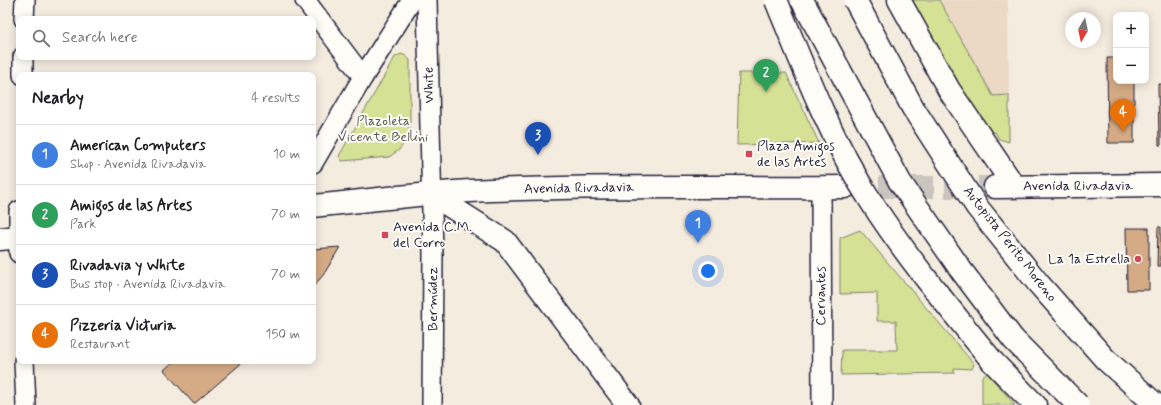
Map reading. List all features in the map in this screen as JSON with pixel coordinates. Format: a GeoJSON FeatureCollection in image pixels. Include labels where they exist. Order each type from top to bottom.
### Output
{"type":"FeatureCollection","features":[{"type":"Feature","properties":{"kind":"main road"},"geometry":{"type":"LineString","coordinates":[[776,0],[829,126],[871,202],[909,257],[994,362],[1035,405]]}},
{"type":"Feature","properties":{"kind":"main road"},"geometry":{"type":"LineString","coordinates":[[802,0],[900,182],[961,270],[1014,338],[1078,405]]}},
{"type":"Feature","properties":{"kind":"main road","name":"Autopista Perito Moreno"},"geometry":{"type":"LineString","coordinates":[[855,0],[913,108],[977,207],[1038,283],[1104,359],[1156,405]]}},
{"type":"Feature","properties":{"kind":"main road","name":"Avenida Rivadavia"},"geometry":{"type":"LineString","coordinates":[[899,0],[1004,186],[1161,185]]}},
{"type":"Feature","properties":{"kind":"main road","name":"Avenida Rivadavia"},"geometry":{"type":"LineString","coordinates":[[316,206],[431,194],[581,187],[845,188]]}},
{"type":"Feature","properties":{"kind":"main road"},"geometry":{"type":"LineString","coordinates":[[431,194],[505,241],[628,405]]}},
{"type":"Feature","properties":{"kind":"street"},"geometry":{"type":"LineString","coordinates":[[24,0],[24,16]]}},
{"type":"Feature","properties":{"kind":"street"},"geometry":{"type":"LineString","coordinates":[[305,0],[363,77]]}},
{"type":"Feature","properties":{"kind":"street"},"geometry":{"type":"LineString","coordinates":[[316,158],[363,77],[412,0]]}},
{"type":"Feature","properties":{"kind":"street","name":"White"},"geometry":{"type":"LineString","coordinates":[[427,0],[431,194]]}},
{"type":"Feature","properties":{"kind":"street"},"geometry":{"type":"LineString","coordinates":[[23,60],[23,72]]}},
{"type":"Feature","properties":{"kind":"street","name":"Cervantes"},"geometry":{"type":"LineString","coordinates":[[821,188],[822,405]]}},
{"type":"Feature","properties":{"kind":"street","name":"Bermúdez"},"geometry":{"type":"LineString","coordinates":[[431,194],[433,254],[432,405]]}},
{"type":"Feature","properties":{"kind":"street"},"geometry":{"type":"LineString","coordinates":[[14,242],[16,230]]}},
{"type":"Feature","properties":{"kind":"street"},"geometry":{"type":"LineString","coordinates":[[24,364],[26,405]]}},
{"type":"Feature","properties":{"kind":"shaded area"},"geometry":{"type":"Polygon","coordinates":[[[939,0],[1008,0],[1009,95],[993,97],[939,0]]]}},
{"type":"Feature","properties":{"kind":"green space"},"geometry":{"type":"Polygon","coordinates":[[[911,0],[939,0],[993,96],[1009,95],[1009,142],[999,139],[995,132],[992,133],[949,68],[911,0]]]}},
{"type":"Feature","properties":{"kind":"green space","name":"Plazoleta Vicente Bellini"},"geometry":{"type":"Polygon","coordinates":[[[401,54],[410,60],[410,135],[399,150],[389,157],[342,161],[339,156],[395,57],[401,54]]]}},
{"type":"Feature","properties":{"kind":"green space"},"geometry":{"type":"Polygon","coordinates":[[[739,73],[786,73],[819,143],[737,145],[739,73]]]}},
{"type":"Feature","properties":{"kind":"green space"},"geometry":{"type":"Polygon","coordinates":[[[860,230],[974,364],[972,369],[954,368],[954,373],[841,375],[842,350],[897,350],[896,321],[877,321],[877,293],[840,294],[840,238],[860,230]]]}},
{"type":"Feature","properties":{"kind":"green space"},"geometry":{"type":"Polygon","coordinates":[[[987,373],[1015,405],[982,405],[982,376],[987,373]]]}},
{"type":"Feature","properties":{"kind":"building"},"geometry":{"type":"Polygon","coordinates":[[[1107,58],[1113,58],[1113,84],[1134,84],[1134,143],[1108,143],[1107,58]]]}},
{"type":"Feature","properties":{"kind":"building"},"geometry":{"type":"Polygon","coordinates":[[[1158,84],[1161,84],[1161,145],[1159,145],[1158,84]]]}},
{"type":"Feature","properties":{"kind":"building"},"geometry":{"type":"Polygon","coordinates":[[[1158,227],[1161,227],[1161,266],[1157,266],[1158,227]]]}},
{"type":"Feature","properties":{"kind":"building","name":"La 1a Estrella"},"geometry":{"type":"Polygon","coordinates":[[[1126,228],[1149,228],[1149,290],[1127,290],[1126,228]]]}},
{"type":"Feature","properties":{"kind":"building"},"geometry":{"type":"Polygon","coordinates":[[[340,247],[324,274],[316,283],[316,249],[340,247]]]}},
{"type":"Feature","properties":{"kind":"building"},"geometry":{"type":"Polygon","coordinates":[[[171,364],[241,364],[194,404],[164,370],[171,364]]]}},
{"type":"Feature","properties":{"kind":"tunnel"},"geometry":{"type":"LineString","coordinates":[[846,187],[995,187]]}},
{"type":"Feature","properties":{"kind":"place","name":"Amigos de las Artes"},"geometry":{"type":"Point","coordinates":[766,92]}},
{"type":"Feature","properties":{"kind":"place","name":"Pizzeria Victuria"},"geometry":{"type":"Point","coordinates":[1123,132]}},
{"type":"Feature","properties":{"kind":"place","name":"Plaza Amigos de las Artes"},"geometry":{"type":"Point","coordinates":[749,154]}},
{"type":"Feature","properties":{"kind":"place","name":"Rivadavia y White"},"geometry":{"type":"Point","coordinates":[538,155]}},
{"type":"Feature","properties":{"kind":"place","name":"Avenida C.M. del Corro"},"geometry":{"type":"Point","coordinates":[385,235]}},
{"type":"Feature","properties":{"kind":"place","name":"American Computers"},"geometry":{"type":"Point","coordinates":[698,243]}},
{"type":"Feature","properties":{"kind":"place","name":"La 1a Estrella"},"geometry":{"type":"Point","coordinates":[1138,259]}}]}
